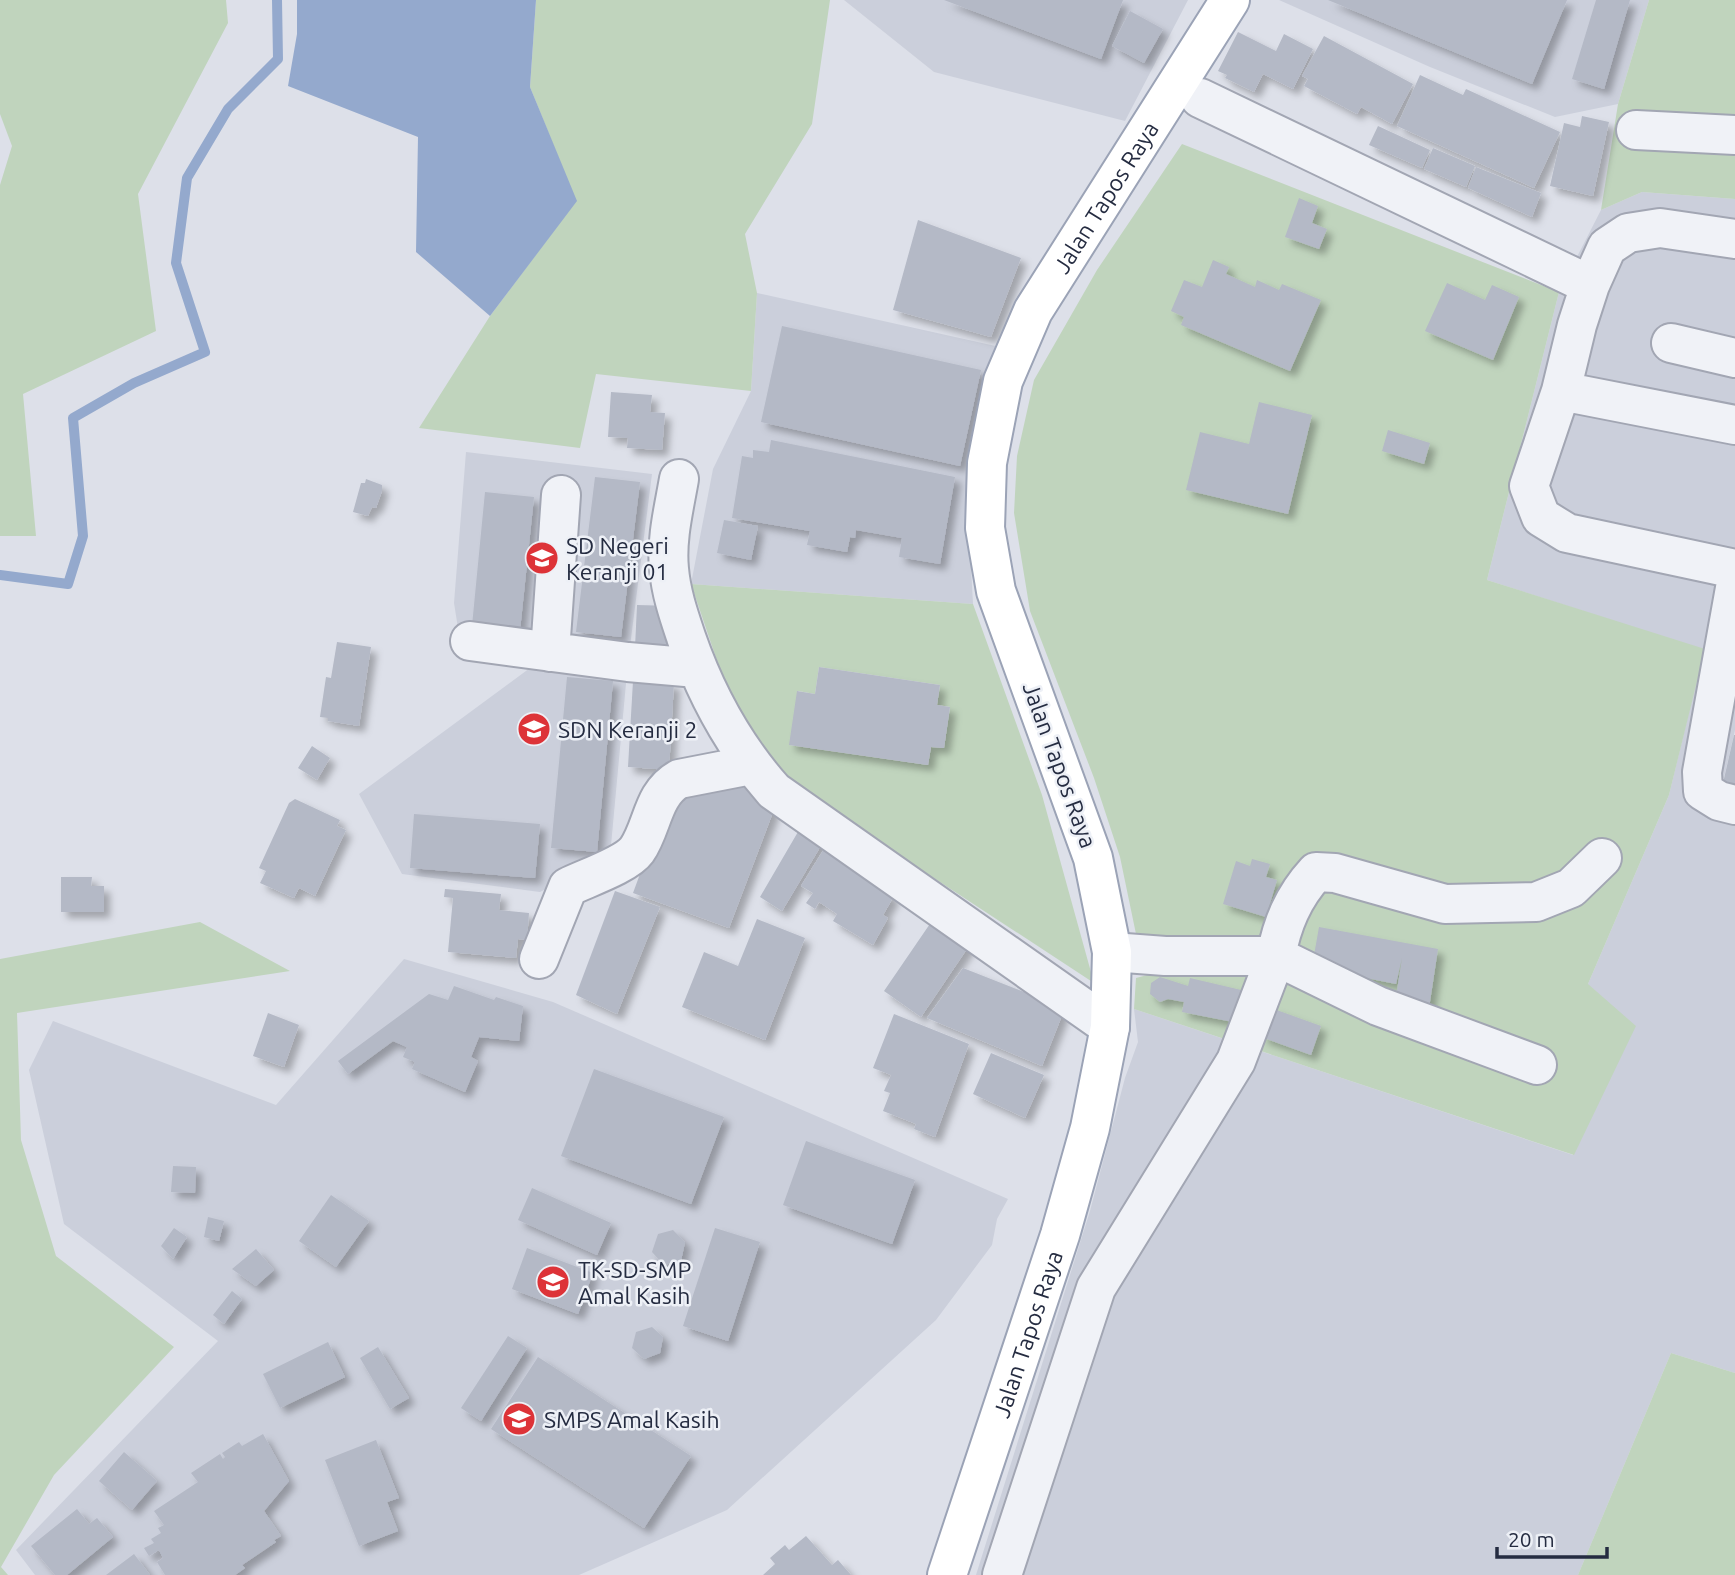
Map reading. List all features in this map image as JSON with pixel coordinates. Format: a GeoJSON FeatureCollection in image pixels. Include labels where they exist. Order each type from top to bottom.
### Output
{"type":"FeatureCollection","features":[{"type":"Feature","properties":{"kind":"main road","name":"Jalan Tapos Raya"},"geometry":{"type":"LineString","coordinates":[[947,1575],[1060,1236],[1090,1128],[1110,1027],[1112,952],[1094,858],[996,591],[985,528],[987,463],[1003,381],[1033,311],[1230,0]]}},
{"type":"Feature","properties":{"kind":"lane"},"geometry":{"type":"LineString","coordinates":[[1200,98],[1590,285]]}},
{"type":"Feature","properties":{"kind":"lane"},"geometry":{"type":"LineString","coordinates":[[1636,130],[1735,135]]}},
{"type":"Feature","properties":{"kind":"lane"},"geometry":{"type":"LineString","coordinates":[[1735,239],[1660,228],[1628,233],[1607,247],[1590,285],[1577,325],[1561,391],[1530,486],[1541,517],[1567,533],[1735,569]]}},
{"type":"Feature","properties":{"kind":"lane"},"geometry":{"type":"LineString","coordinates":[[1671,343],[1735,358]]}},
{"type":"Feature","properties":{"kind":"lane"},"geometry":{"type":"LineString","coordinates":[[1561,391],[1735,425]]}},
{"type":"Feature","properties":{"kind":"lane"},"geometry":{"type":"LineString","coordinates":[[680,479],[669,534],[669,569],[677,611],[696,668],[720,718],[751,765],[774,791],[1110,1027]]}},
{"type":"Feature","properties":{"kind":"lane"},"geometry":{"type":"LineString","coordinates":[[550,652],[561,495]]}},
{"type":"Feature","properties":{"kind":"lane"},"geometry":{"type":"LineString","coordinates":[[1735,588],[1702,772],[1703,791],[1719,801],[1735,805]]}},
{"type":"Feature","properties":{"kind":"lane"},"geometry":{"type":"LineString","coordinates":[[470,641],[696,668]]}},
{"type":"Feature","properties":{"kind":"lane"},"geometry":{"type":"LineString","coordinates":[[539,959],[568,887],[627,859],[636,851],[659,799],[669,784],[679,779],[751,765]]}},
{"type":"Feature","properties":{"kind":"lane"},"geometry":{"type":"LineString","coordinates":[[1002,1575],[1096,1288],[1236,1061],[1276,956],[1282,927],[1301,888],[1316,872],[1335,873],[1446,905],[1536,902],[1571,888],[1602,858]]}},
{"type":"Feature","properties":{"kind":"lane"},"geometry":{"type":"LineString","coordinates":[[1112,952],[1165,956],[1276,956],[1378,1006],[1537,1065]]}},
{"type":"Feature","properties":{"kind":"shaded area"},"geometry":{"type":"Polygon","coordinates":[[[844,0],[1188,0],[1125,121],[934,72],[844,0]]]}},
{"type":"Feature","properties":{"kind":"shaded area"},"geometry":{"type":"Polygon","coordinates":[[[1279,0],[1649,0],[1618,104],[1555,117],[1430,67],[1279,0]]]}},
{"type":"Feature","properties":{"kind":"shaded area"},"geometry":{"type":"Polygon","coordinates":[[[1642,192],[1735,199],[1735,730],[1723,782],[1735,785],[1735,1373],[1671,1353],[1578,1575],[976,1575],[1090,1211],[1125,1078],[1138,1042],[1134,1009],[1573,1155],[1588,984],[1669,795],[1704,650],[1487,580],[1559,292],[1601,210],[1642,192]]]}},
{"type":"Feature","properties":{"kind":"shaded area"},"geometry":{"type":"Polygon","coordinates":[[[757,293],[1000,347],[970,548],[973,604],[691,584],[713,469],[751,391],[757,293]]]}},
{"type":"Feature","properties":{"kind":"shaded area","name":"SDN Keranji 2"},"geometry":{"type":"Polygon","coordinates":[[[466,452],[652,474],[628,662],[610,856],[540,892],[402,874],[359,794],[534,665],[461,647],[454,603],[466,452]]]}},
{"type":"Feature","properties":{"kind":"shaded area","name":"TK-SD-SMP Amal Kasih"},"geometry":{"type":"Polygon","coordinates":[[[404,959],[553,1002],[1008,1199],[997,1219],[992,1245],[936,1320],[727,1510],[579,1575],[35,1575],[16,1550],[218,1341],[64,1224],[29,1070],[53,1021],[276,1105],[404,959]]]}},
{"type":"Feature","properties":{"kind":"green space"},"geometry":{"type":"Polygon","coordinates":[[[0,0],[226,0],[228,23],[138,194],[156,331],[23,394],[36,536],[0,536],[0,185],[12,146],[0,114],[0,0]]]}},
{"type":"Feature","properties":{"kind":"green space"},"geometry":{"type":"Polygon","coordinates":[[[536,0],[830,0],[812,124],[745,234],[757,293],[751,391],[596,374],[580,448],[419,428],[490,316],[576,201],[530,87],[536,0]]]}},
{"type":"Feature","properties":{"kind":"green space"},"geometry":{"type":"Polygon","coordinates":[[[1649,0],[1735,0],[1735,199],[1642,192],[1601,210],[1618,104],[1649,0]]]}},
{"type":"Feature","properties":{"kind":"green space"},"geometry":{"type":"Polygon","coordinates":[[[1182,144],[1559,292],[1487,580],[1705,649],[1669,795],[1588,984],[1636,1026],[1574,1155],[1134,1009],[1136,978],[1166,970],[1161,940],[1136,934],[1120,857],[1094,778],[1030,611],[1014,513],[1017,456],[1034,380],[1097,270],[1182,144]]]}},
{"type":"Feature","properties":{"kind":"green space"},"geometry":{"type":"Polygon","coordinates":[[[691,584],[973,604],[1042,795],[1094,983],[786,781],[735,714],[691,584]],[[819,667],[815,694],[798,691],[790,745],[928,765],[931,747],[944,748],[950,707],[937,705],[940,685],[819,667]]]}},
{"type":"Feature","properties":{"kind":"green space"},"geometry":{"type":"Polygon","coordinates":[[[200,922],[290,971],[17,1013],[21,1140],[56,1256],[174,1347],[54,1475],[1,1567],[8,1575],[0,1575],[0,959],[200,922]]]}},
{"type":"Feature","properties":{"kind":"green space"},"geometry":{"type":"Polygon","coordinates":[[[1671,1353],[1735,1373],[1735,1575],[1578,1575],[1671,1353]]]}},
{"type":"Feature","properties":{"kind":"water"},"geometry":{"type":"Polygon","coordinates":[[[297,0],[536,0],[530,87],[577,201],[490,316],[416,252],[418,137],[288,86],[297,34],[297,0]]]}},
{"type":"Feature","properties":{"kind":"building"},"geometry":{"type":"Polygon","coordinates":[[[944,0],[1123,0],[1101,59],[944,0]]]}},
{"type":"Feature","properties":{"kind":"building"},"geometry":{"type":"Polygon","coordinates":[[[1328,0],[1567,0],[1532,84],[1328,0]]]}},
{"type":"Feature","properties":{"kind":"building"},"geometry":{"type":"Polygon","coordinates":[[[1596,0],[1630,0],[1604,89],[1572,79],[1596,0]]]}},
{"type":"Feature","properties":{"kind":"building"},"geometry":{"type":"Polygon","coordinates":[[[1130,11],[1163,29],[1144,63],[1112,46],[1130,11]]]}},
{"type":"Feature","properties":{"kind":"building"},"geometry":{"type":"Polygon","coordinates":[[[1238,32],[1276,51],[1284,34],[1313,49],[1293,89],[1263,74],[1254,92],[1225,78],[1227,75],[1218,71],[1238,32]]]}},
{"type":"Feature","properties":{"kind":"building"},"geometry":{"type":"Polygon","coordinates":[[[1324,36],[1413,84],[1392,124],[1361,107],[1357,114],[1304,86],[1308,79],[1302,76],[1324,36]]]}},
{"type":"Feature","properties":{"kind":"building"},"geometry":{"type":"Polygon","coordinates":[[[1420,75],[1463,95],[1466,89],[1560,132],[1534,188],[1397,126],[1420,75]]]}},
{"type":"Feature","properties":{"kind":"building"},"geometry":{"type":"Polygon","coordinates":[[[1582,116],[1609,122],[1593,196],[1550,186],[1564,123],[1580,127],[1582,116]]]}},
{"type":"Feature","properties":{"kind":"building"},"geometry":{"type":"Polygon","coordinates":[[[1378,126],[1430,150],[1422,168],[1369,145],[1378,126]]]}},
{"type":"Feature","properties":{"kind":"building"},"geometry":{"type":"Polygon","coordinates":[[[1433,148],[1475,166],[1466,187],[1424,169],[1433,148]]]}},
{"type":"Feature","properties":{"kind":"building"},"geometry":{"type":"Polygon","coordinates":[[[1476,167],[1541,193],[1532,217],[1468,188],[1476,167]]]}},
{"type":"Feature","properties":{"kind":"building"},"geometry":{"type":"Polygon","coordinates":[[[1299,198],[1318,206],[1312,223],[1327,229],[1319,249],[1285,237],[1299,198]]]}},
{"type":"Feature","properties":{"kind":"building"},"geometry":{"type":"Polygon","coordinates":[[[918,220],[1021,258],[991,337],[893,310],[918,220]]]}},
{"type":"Feature","properties":{"kind":"building"},"geometry":{"type":"Polygon","coordinates":[[[1213,260],[1229,267],[1226,274],[1255,287],[1257,280],[1279,290],[1282,284],[1321,300],[1290,371],[1181,325],[1184,317],[1171,311],[1184,280],[1202,287],[1213,260]]]}},
{"type":"Feature","properties":{"kind":"building"},"geometry":{"type":"Polygon","coordinates":[[[1447,283],[1485,300],[1492,285],[1519,297],[1493,360],[1425,331],[1447,283]]]}},
{"type":"Feature","properties":{"kind":"building"},"geometry":{"type":"Polygon","coordinates":[[[782,326],[981,370],[960,466],[761,422],[782,326]]]}},
{"type":"Feature","properties":{"kind":"building"},"geometry":{"type":"Polygon","coordinates":[[[611,392],[652,395],[650,412],[665,413],[662,450],[627,448],[628,438],[608,437],[611,392]]]}},
{"type":"Feature","properties":{"kind":"building"},"geometry":{"type":"Polygon","coordinates":[[[1259,402],[1312,415],[1288,514],[1186,490],[1200,432],[1249,444],[1259,402]]]}},
{"type":"Feature","properties":{"kind":"building"},"geometry":{"type":"Polygon","coordinates":[[[1388,430],[1430,443],[1424,464],[1382,451],[1388,430]]]}},
{"type":"Feature","properties":{"kind":"building"},"geometry":{"type":"Polygon","coordinates":[[[771,440],[955,477],[940,564],[899,557],[902,538],[856,530],[855,538],[850,537],[847,552],[807,545],[810,531],[732,518],[742,456],[753,458],[753,450],[769,452],[771,440]]]}},
{"type":"Feature","properties":{"kind":"building"},"geometry":{"type":"Polygon","coordinates":[[[595,477],[640,482],[621,637],[576,632],[595,477]]]}},
{"type":"Feature","properties":{"kind":"building"},"geometry":{"type":"Polygon","coordinates":[[[366,479],[382,485],[376,508],[372,507],[368,516],[353,512],[361,483],[365,483],[366,479]]]}},
{"type":"Feature","properties":{"kind":"building"},"geometry":{"type":"Polygon","coordinates":[[[485,492],[534,497],[519,640],[471,636],[485,492]]]}},
{"type":"Feature","properties":{"kind":"building"},"geometry":{"type":"Polygon","coordinates":[[[724,520],[758,526],[751,560],[717,553],[724,520]]]}},
{"type":"Feature","properties":{"kind":"building"},"geometry":{"type":"Polygon","coordinates":[[[637,605],[674,606],[672,649],[635,647],[637,605]]]}},
{"type":"Feature","properties":{"kind":"building"},"geometry":{"type":"Polygon","coordinates":[[[337,642],[371,647],[359,726],[320,717],[326,677],[331,678],[337,642]]]}},
{"type":"Feature","properties":{"kind":"building"},"geometry":{"type":"Polygon","coordinates":[[[819,667],[940,685],[937,705],[950,707],[944,748],[931,747],[928,765],[789,745],[797,691],[815,694],[819,667]]]}},
{"type":"Feature","properties":{"kind":"building"},"geometry":{"type":"Polygon","coordinates":[[[567,677],[613,681],[597,852],[551,848],[567,677]]]}},
{"type":"Feature","properties":{"kind":"building"},"geometry":{"type":"Polygon","coordinates":[[[633,681],[674,683],[669,770],[628,767],[633,681]]]}},
{"type":"Feature","properties":{"kind":"building"},"geometry":{"type":"Polygon","coordinates":[[[1735,735],[1735,785],[1723,783],[1735,735]]]}},
{"type":"Feature","properties":{"kind":"building"},"geometry":{"type":"Polygon","coordinates":[[[312,746],[330,758],[317,780],[298,768],[312,746]]]}},
{"type":"Feature","properties":{"kind":"building"},"geometry":{"type":"Polygon","coordinates":[[[729,776],[775,807],[729,928],[633,893],[672,787],[729,776]]]}},
{"type":"Feature","properties":{"kind":"building"},"geometry":{"type":"Polygon","coordinates":[[[295,799],[340,820],[337,826],[346,830],[315,896],[299,888],[294,898],[260,883],[266,871],[259,868],[289,803],[295,799]]]}},
{"type":"Feature","properties":{"kind":"building"},"geometry":{"type":"Polygon","coordinates":[[[414,814],[540,824],[535,878],[410,868],[414,814]]]}},
{"type":"Feature","properties":{"kind":"building"},"geometry":{"type":"Polygon","coordinates":[[[802,825],[825,839],[782,911],[760,897],[802,825]]]}},
{"type":"Feature","properties":{"kind":"building"},"geometry":{"type":"Polygon","coordinates":[[[824,849],[850,864],[848,868],[894,896],[883,915],[888,918],[873,945],[833,921],[837,914],[819,902],[815,909],[806,903],[813,893],[801,886],[824,849]]]}},
{"type":"Feature","properties":{"kind":"building"},"geometry":{"type":"Polygon","coordinates":[[[1252,859],[1270,864],[1266,877],[1277,880],[1266,917],[1223,904],[1236,861],[1250,866],[1252,859]]]}},
{"type":"Feature","properties":{"kind":"building"},"geometry":{"type":"Polygon","coordinates":[[[61,877],[92,877],[91,886],[104,886],[104,912],[61,912],[61,877]]]}},
{"type":"Feature","properties":{"kind":"building"},"geometry":{"type":"Polygon","coordinates":[[[445,889],[501,894],[499,910],[529,913],[527,940],[518,939],[516,958],[448,952],[453,898],[444,897],[445,889]]]}},
{"type":"Feature","properties":{"kind":"building"},"geometry":{"type":"Polygon","coordinates":[[[615,891],[660,907],[617,1014],[576,995],[615,891]]]}},
{"type":"Feature","properties":{"kind":"building"},"geometry":{"type":"Polygon","coordinates":[[[936,915],[973,940],[921,1017],[884,991],[936,915]]]}},
{"type":"Feature","properties":{"kind":"building"},"geometry":{"type":"Polygon","coordinates":[[[757,919],[805,938],[765,1040],[682,1007],[704,952],[738,966],[757,919]]]}},
{"type":"Feature","properties":{"kind":"building"},"geometry":{"type":"Polygon","coordinates":[[[1319,927],[1438,949],[1428,1015],[1394,1010],[1402,958],[1396,984],[1326,970],[1313,961],[1319,927]]]}},
{"type":"Feature","properties":{"kind":"building"},"geometry":{"type":"Polygon","coordinates":[[[963,968],[1065,1008],[1042,1066],[927,1018],[963,968]]]}},
{"type":"Feature","properties":{"kind":"building"},"geometry":{"type":"Polygon","coordinates":[[[1160,977],[1188,986],[1190,978],[1254,993],[1248,1025],[1182,1012],[1184,1002],[1168,999],[1160,1002],[1150,994],[1151,983],[1160,977]]]}},
{"type":"Feature","properties":{"kind":"building"},"geometry":{"type":"Polygon","coordinates":[[[454,986],[494,1000],[496,997],[523,1006],[519,1041],[479,1037],[471,1057],[478,1061],[465,1092],[412,1069],[415,1062],[403,1057],[407,1047],[393,1041],[348,1074],[338,1061],[429,994],[448,1000],[454,986]]]}},
{"type":"Feature","properties":{"kind":"building"},"geometry":{"type":"Polygon","coordinates":[[[1271,1008],[1321,1026],[1311,1055],[1261,1037],[1271,1008]]]}},
{"type":"Feature","properties":{"kind":"building"},"geometry":{"type":"Polygon","coordinates":[[[268,1013],[299,1025],[284,1067],[253,1056],[268,1013]]]}},
{"type":"Feature","properties":{"kind":"building"},"geometry":{"type":"Polygon","coordinates":[[[894,1014],[969,1044],[935,1137],[914,1129],[916,1124],[883,1111],[890,1093],[884,1091],[891,1075],[873,1068],[894,1014]]]}},
{"type":"Feature","properties":{"kind":"building"},"geometry":{"type":"Polygon","coordinates":[[[991,1053],[1044,1075],[1025,1118],[973,1094],[991,1053]]]}},
{"type":"Feature","properties":{"kind":"building"},"geometry":{"type":"Polygon","coordinates":[[[594,1069],[724,1117],[691,1204],[561,1156],[594,1069]]]}},
{"type":"Feature","properties":{"kind":"building"},"geometry":{"type":"Polygon","coordinates":[[[806,1141],[915,1180],[892,1244],[783,1205],[806,1141]]]}},
{"type":"Feature","properties":{"kind":"building"},"geometry":{"type":"Polygon","coordinates":[[[173,1166],[196,1167],[195,1193],[171,1192],[173,1166]]]}},
{"type":"Feature","properties":{"kind":"building"},"geometry":{"type":"Polygon","coordinates":[[[532,1188],[611,1223],[597,1255],[518,1220],[532,1188]]]}},
{"type":"Feature","properties":{"kind":"building"},"geometry":{"type":"Polygon","coordinates":[[[331,1195],[369,1221],[336,1267],[299,1241],[331,1195]]]}},
{"type":"Feature","properties":{"kind":"building"},"geometry":{"type":"Polygon","coordinates":[[[208,1217],[224,1221],[219,1241],[204,1237],[208,1217]]]}},
{"type":"Feature","properties":{"kind":"building"},"geometry":{"type":"Polygon","coordinates":[[[174,1228],[187,1237],[173,1259],[161,1246],[174,1228]]]}},
{"type":"Feature","properties":{"kind":"building"},"geometry":{"type":"Polygon","coordinates":[[[715,1228],[760,1242],[728,1341],[683,1326],[715,1228]]]}},
{"type":"Feature","properties":{"kind":"building"},"geometry":{"type":"Polygon","coordinates":[[[673,1230],[685,1242],[681,1261],[664,1265],[652,1252],[658,1234],[673,1230]]]}},
{"type":"Feature","properties":{"kind":"building"},"geometry":{"type":"Polygon","coordinates":[[[527,1248],[593,1273],[578,1314],[512,1289],[527,1248]]]}},
{"type":"Feature","properties":{"kind":"building"},"geometry":{"type":"Polygon","coordinates":[[[256,1249],[274,1270],[256,1286],[232,1269],[256,1249]]]}},
{"type":"Feature","properties":{"kind":"building"},"geometry":{"type":"Polygon","coordinates":[[[232,1291],[242,1299],[224,1324],[213,1315],[232,1291]]]}},
{"type":"Feature","properties":{"kind":"building"},"geometry":{"type":"Polygon","coordinates":[[[652,1327],[663,1337],[660,1353],[644,1359],[632,1348],[636,1332],[652,1327]]]}},
{"type":"Feature","properties":{"kind":"building"},"geometry":{"type":"Polygon","coordinates":[[[508,1336],[527,1348],[481,1421],[461,1408],[508,1336]]]}},
{"type":"Feature","properties":{"kind":"building"},"geometry":{"type":"Polygon","coordinates":[[[328,1342],[345,1377],[280,1408],[263,1374],[328,1342]]]}},
{"type":"Feature","properties":{"kind":"building"},"geometry":{"type":"Polygon","coordinates":[[[378,1347],[409,1398],[390,1409],[360,1358],[378,1347]]]}},
{"type":"Feature","properties":{"kind":"building"},"geometry":{"type":"Polygon","coordinates":[[[538,1357],[691,1456],[644,1528],[491,1429],[538,1357]]]}},
{"type":"Feature","properties":{"kind":"building"},"geometry":{"type":"Polygon","coordinates":[[[263,1434],[289,1481],[264,1511],[281,1536],[242,1565],[245,1568],[235,1575],[165,1575],[157,1562],[163,1558],[159,1550],[149,1556],[144,1548],[154,1543],[151,1539],[161,1533],[158,1528],[164,1525],[154,1511],[198,1482],[191,1473],[220,1454],[223,1459],[225,1457],[222,1453],[239,1442],[242,1446],[263,1434]]]}},
{"type":"Feature","properties":{"kind":"building"},"geometry":{"type":"Polygon","coordinates":[[[376,1440],[399,1498],[387,1502],[398,1531],[359,1546],[325,1460],[376,1440]]]}},
{"type":"Feature","properties":{"kind":"building"},"geometry":{"type":"Polygon","coordinates":[[[124,1452],[157,1481],[132,1510],[99,1481],[124,1452]]]}},
{"type":"Feature","properties":{"kind":"building"},"geometry":{"type":"Polygon","coordinates":[[[77,1509],[89,1524],[97,1518],[113,1537],[67,1575],[55,1575],[31,1546],[77,1509]]]}},
{"type":"Feature","properties":{"kind":"building"},"geometry":{"type":"Polygon","coordinates":[[[806,1536],[832,1565],[838,1560],[851,1575],[763,1575],[775,1564],[770,1558],[785,1545],[789,1550],[806,1536]]]}},
{"type":"Feature","properties":{"kind":"building"},"geometry":{"type":"Polygon","coordinates":[[[134,1554],[150,1575],[106,1575],[134,1554]]]}},
{"type":"Feature","properties":{"kind":"waterway"},"geometry":{"type":"LineString","coordinates":[[0,575],[68,584],[83,536],[73,418],[134,383],[205,352],[176,263],[187,178],[228,109],[278,59],[277,0]]}},
{"type":"Feature","properties":{"kind":"place","name":"SD Negeri Keranji 01"},"geometry":{"type":"Point","coordinates":[542,558]}},
{"type":"Feature","properties":{"kind":"place","name":"SDN Keranji 2"},"geometry":{"type":"Point","coordinates":[534,729]}},
{"type":"Feature","properties":{"kind":"place","name":"TK-SD-SMP Amal Kasih"},"geometry":{"type":"Point","coordinates":[553,1282]}},
{"type":"Feature","properties":{"kind":"place","name":"SMPS Amal Kasih"},"geometry":{"type":"Point","coordinates":[519,1419]}}]}
